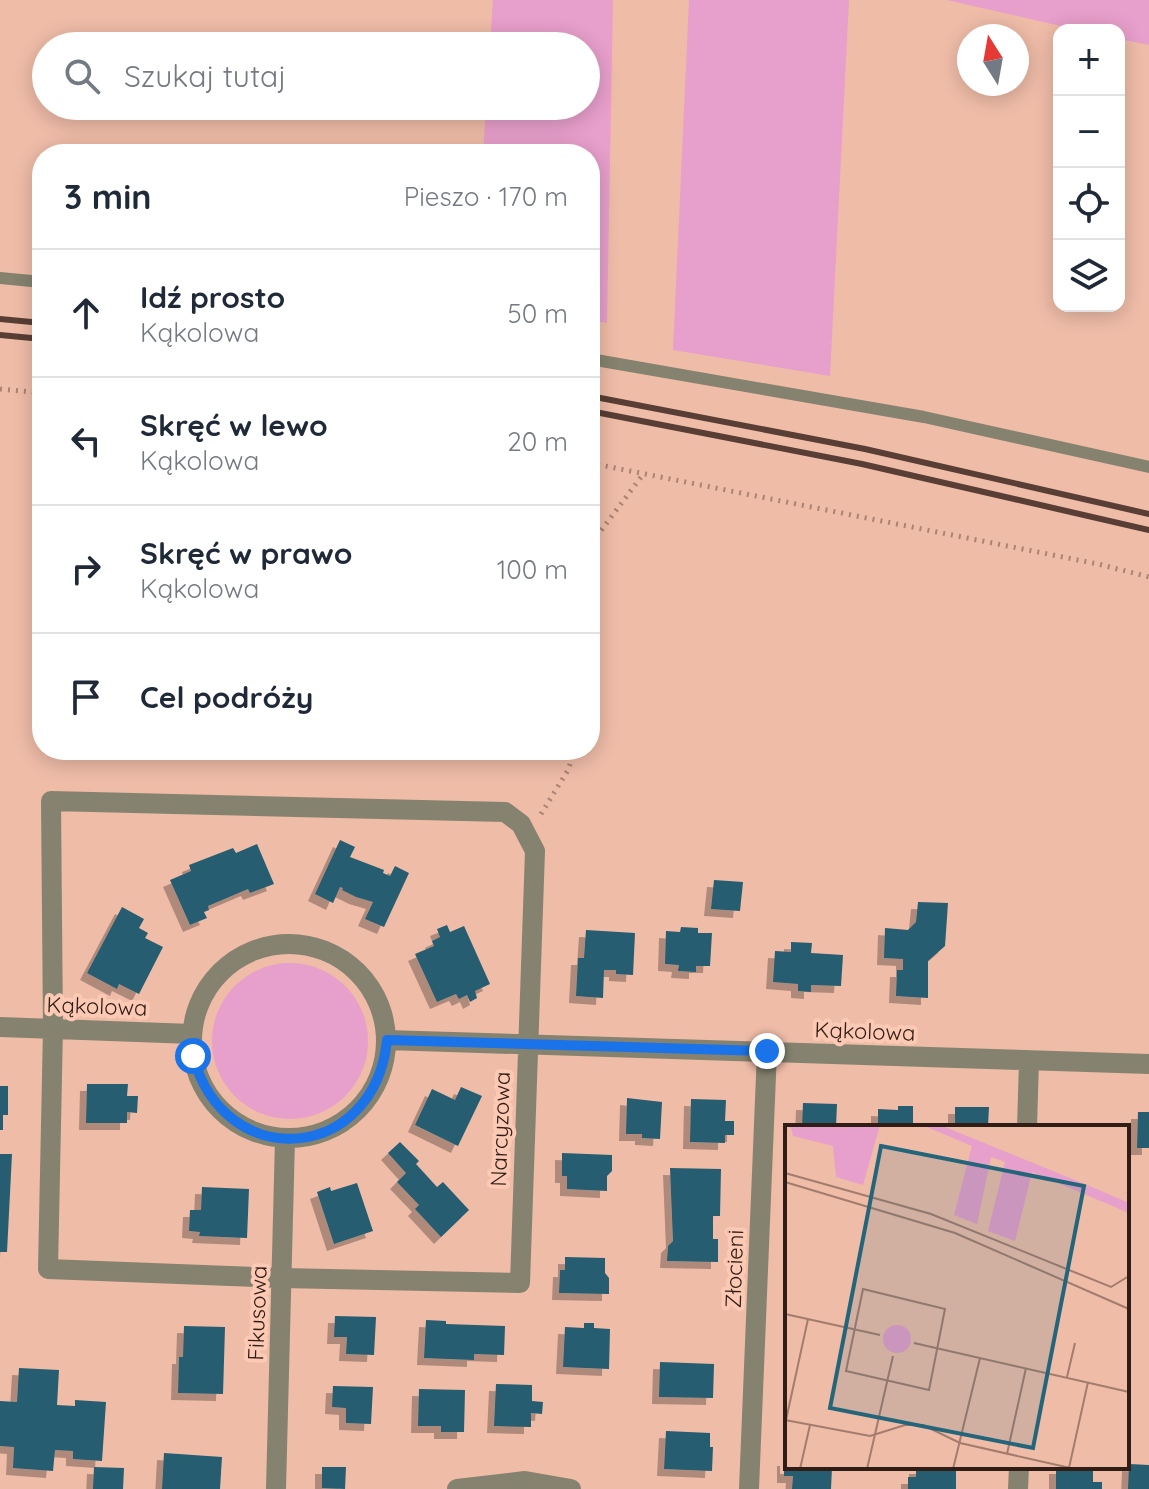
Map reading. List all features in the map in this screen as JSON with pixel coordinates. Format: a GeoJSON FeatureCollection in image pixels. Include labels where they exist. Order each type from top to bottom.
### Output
{"type":"FeatureCollection","features":[{"type":"Feature","properties":{"kind":"street","name":"Narcyzowa"},"geometry":{"type":"LineString","coordinates":[[51,801],[505,812],[521,824],[528,836],[535,851],[520,1283],[48,1269],[53,1028],[51,801]]}},
{"type":"Feature","properties":{"kind":"street"},"geometry":{"type":"LineString","coordinates":[[281,944],[304,945],[326,951],[346,962],[363,977],[376,996],[384,1018],[387,1040],[385,1062],[377,1084],[357,1111],[329,1130],[308,1137],[285,1139],[253,1131],[224,1114],[199,1078],[193,1056],[192,1034],[201,1001],[220,972],[249,954],[281,944]]}},
{"type":"Feature","properties":{"kind":"street","name":"Kąkolowa"},"geometry":{"type":"LineString","coordinates":[[0,1027],[192,1034]]}},
{"type":"Feature","properties":{"kind":"street","name":"Kąkolowa"},"geometry":{"type":"LineString","coordinates":[[387,1040],[1149,1064]]}},
{"type":"Feature","properties":{"kind":"street","name":"Złocieni"},"geometry":{"type":"LineString","coordinates":[[749,1489],[767,1051]]}},
{"type":"Feature","properties":{"kind":"street"},"geometry":{"type":"LineString","coordinates":[[1027,1125],[1029,1061]]}},
{"type":"Feature","properties":{"kind":"street","name":"Fikusowa"},"geometry":{"type":"LineString","coordinates":[[276,1489],[285,1139]]}},
{"type":"Feature","properties":{"kind":"street"},"geometry":{"type":"LineString","coordinates":[[1018,1489],[1019,1469]]}},
{"type":"Feature","properties":{"kind":"street"},"geometry":{"type":"LineString","coordinates":[[457,1489],[525,1481],[571,1489]]}},
{"type":"Feature","properties":{"kind":"lane"},"geometry":{"type":"LineString","coordinates":[[0,278],[32,281]]}},
{"type":"Feature","properties":{"kind":"lane"},"geometry":{"type":"LineString","coordinates":[[600,361],[924,417],[1149,467]]}},
{"type":"Feature","properties":{"kind":"path"},"geometry":{"type":"LineString","coordinates":[[0,389],[32,392]]}},
{"type":"Feature","properties":{"kind":"path"},"geometry":{"type":"LineString","coordinates":[[600,465],[1067,557],[1149,577]]}},
{"type":"Feature","properties":{"kind":"path"},"geometry":{"type":"LineString","coordinates":[[600,532],[644,473]]}},
{"type":"Feature","properties":{"kind":"path"},"geometry":{"type":"LineString","coordinates":[[528,836],[572,760]]}},
{"type":"Feature","properties":{"kind":"shaded area"},"geometry":{"type":"Polygon","coordinates":[[[493,0],[613,0],[607,323],[600,322],[600,144],[484,144],[485,120],[600,120],[600,32],[491,32],[493,0]]]}},
{"type":"Feature","properties":{"kind":"shaded area"},"geometry":{"type":"Polygon","coordinates":[[[689,0],[849,0],[830,376],[673,350],[689,0]]]}},
{"type":"Feature","properties":{"kind":"shaded area"},"geometry":{"type":"Polygon","coordinates":[[[947,0],[1149,0],[1149,45],[1125,40],[1125,24],[1053,24],[947,0]]]}},
{"type":"Feature","properties":{"kind":"shaded area"},"geometry":{"type":"Polygon","coordinates":[[[290,963],[320,969],[345,986],[362,1011],[368,1041],[362,1071],[345,1096],[320,1113],[290,1119],[260,1113],[235,1096],[218,1071],[212,1041],[218,1011],[235,986],[260,969],[290,963]]]}},
{"type":"Feature","properties":{"kind":"building"},"geometry":{"type":"Polygon","coordinates":[[[340,840],[355,847],[350,857],[384,870],[383,873],[390,876],[395,866],[409,873],[384,927],[365,919],[373,902],[356,897],[340,887],[333,903],[315,894],[340,840]]]}},
{"type":"Feature","properties":{"kind":"building"},"geometry":{"type":"Polygon","coordinates":[[[257,844],[274,884],[250,893],[248,889],[208,906],[209,910],[204,912],[207,918],[190,925],[170,880],[191,871],[189,865],[233,848],[236,853],[257,844]]]}},
{"type":"Feature","properties":{"kind":"building"},"geometry":{"type":"Polygon","coordinates":[[[714,880],[743,882],[740,911],[711,909],[714,880]]]}},
{"type":"Feature","properties":{"kind":"building"},"geometry":{"type":"Polygon","coordinates":[[[918,902],[948,903],[945,946],[928,961],[928,998],[896,996],[897,970],[903,970],[903,959],[884,958],[885,928],[908,930],[916,922],[918,902]]]}},
{"type":"Feature","properties":{"kind":"building"},"geometry":{"type":"Polygon","coordinates":[[[122,907],[144,919],[139,928],[148,933],[145,938],[163,947],[139,994],[119,984],[117,989],[87,973],[122,907]]]}},
{"type":"Feature","properties":{"kind":"building"},"geometry":{"type":"Polygon","coordinates":[[[447,925],[450,932],[464,926],[490,984],[475,991],[477,998],[470,1002],[467,995],[459,999],[456,994],[437,1002],[415,954],[434,946],[432,941],[440,937],[437,929],[447,925]]]}},
{"type":"Feature","properties":{"kind":"building"},"geometry":{"type":"Polygon","coordinates":[[[681,927],[698,928],[698,933],[712,933],[710,966],[696,966],[696,972],[678,971],[679,965],[665,964],[666,931],[680,932],[681,927]]]}},
{"type":"Feature","properties":{"kind":"building"},"geometry":{"type":"Polygon","coordinates":[[[586,930],[635,933],[633,975],[604,970],[603,998],[576,996],[578,958],[584,958],[586,930]]]}},
{"type":"Feature","properties":{"kind":"building"},"geometry":{"type":"Polygon","coordinates":[[[791,942],[812,943],[811,953],[843,955],[841,986],[811,985],[811,992],[798,991],[798,984],[773,982],[775,951],[791,952],[791,942]]]}},
{"type":"Feature","properties":{"kind":"building"},"geometry":{"type":"Polygon","coordinates":[[[87,1084],[128,1084],[127,1096],[138,1096],[137,1113],[127,1112],[127,1123],[86,1123],[87,1084]]]}},
{"type":"Feature","properties":{"kind":"building"},"geometry":{"type":"Polygon","coordinates":[[[0,1086],[8,1086],[8,1115],[3,1115],[3,1130],[0,1130],[0,1086]]]}},
{"type":"Feature","properties":{"kind":"building"},"geometry":{"type":"Polygon","coordinates":[[[461,1087],[482,1096],[458,1146],[415,1125],[432,1089],[455,1100],[461,1087]]]}},
{"type":"Feature","properties":{"kind":"building"},"geometry":{"type":"Polygon","coordinates":[[[627,1098],[662,1102],[660,1139],[626,1134],[627,1098]]]}},
{"type":"Feature","properties":{"kind":"building"},"geometry":{"type":"Polygon","coordinates":[[[691,1099],[726,1100],[725,1121],[734,1121],[734,1135],[725,1135],[725,1143],[690,1142],[691,1099]]]}},
{"type":"Feature","properties":{"kind":"building"},"geometry":{"type":"Polygon","coordinates":[[[803,1103],[837,1104],[836,1125],[802,1125],[803,1103]]]}},
{"type":"Feature","properties":{"kind":"building"},"geometry":{"type":"Polygon","coordinates":[[[898,1106],[913,1106],[913,1125],[878,1125],[878,1109],[898,1110],[898,1106]]]}},
{"type":"Feature","properties":{"kind":"building"},"geometry":{"type":"Polygon","coordinates":[[[955,1107],[989,1107],[988,1125],[948,1125],[955,1123],[955,1107]]]}},
{"type":"Feature","properties":{"kind":"building"},"geometry":{"type":"Polygon","coordinates":[[[1138,1112],[1149,1112],[1149,1148],[1137,1148],[1138,1112]]]}},
{"type":"Feature","properties":{"kind":"building"},"geometry":{"type":"Polygon","coordinates":[[[400,1142],[419,1161],[416,1164],[437,1187],[443,1182],[469,1210],[441,1237],[415,1209],[419,1205],[397,1182],[406,1173],[388,1153],[400,1142]]]}},
{"type":"Feature","properties":{"kind":"building"},"geometry":{"type":"Polygon","coordinates":[[[562,1153],[612,1155],[607,1191],[567,1189],[567,1176],[562,1176],[562,1153]]]}},
{"type":"Feature","properties":{"kind":"building"},"geometry":{"type":"Polygon","coordinates":[[[0,1154],[12,1154],[7,1252],[0,1252],[0,1154]]]}},
{"type":"Feature","properties":{"kind":"building"},"geometry":{"type":"Polygon","coordinates":[[[670,1168],[721,1169],[720,1216],[713,1216],[713,1239],[718,1239],[718,1262],[667,1261],[668,1246],[673,1241],[670,1168]]]}},
{"type":"Feature","properties":{"kind":"building"},"geometry":{"type":"Polygon","coordinates":[[[357,1183],[373,1231],[334,1244],[317,1192],[357,1183]]]}},
{"type":"Feature","properties":{"kind":"building"},"geometry":{"type":"Polygon","coordinates":[[[202,1187],[249,1189],[247,1238],[199,1236],[200,1232],[189,1231],[190,1210],[201,1210],[202,1187]]]}},
{"type":"Feature","properties":{"kind":"building"},"geometry":{"type":"Polygon","coordinates":[[[565,1257],[605,1258],[609,1294],[559,1293],[560,1270],[565,1270],[565,1257]]]}},
{"type":"Feature","properties":{"kind":"building"},"geometry":{"type":"Polygon","coordinates":[[[335,1316],[376,1317],[374,1355],[346,1354],[347,1337],[334,1337],[335,1316]]]}},
{"type":"Feature","properties":{"kind":"building"},"geometry":{"type":"Polygon","coordinates":[[[426,1320],[446,1321],[446,1324],[505,1326],[504,1355],[474,1354],[474,1360],[424,1358],[426,1320]]]}},
{"type":"Feature","properties":{"kind":"building"},"geometry":{"type":"Polygon","coordinates":[[[584,1323],[594,1323],[594,1328],[610,1329],[609,1369],[563,1367],[565,1327],[584,1328],[584,1323]]]}},
{"type":"Feature","properties":{"kind":"building"},"geometry":{"type":"Polygon","coordinates":[[[184,1326],[225,1327],[223,1394],[178,1393],[184,1326]]]}},
{"type":"Feature","properties":{"kind":"building"},"geometry":{"type":"Polygon","coordinates":[[[660,1362],[714,1364],[713,1398],[659,1397],[660,1362]]]}},
{"type":"Feature","properties":{"kind":"building"},"geometry":{"type":"Polygon","coordinates":[[[19,1368],[59,1370],[57,1405],[75,1406],[75,1400],[106,1402],[102,1461],[73,1459],[73,1451],[55,1450],[53,1471],[13,1468],[14,1447],[0,1446],[0,1401],[17,1402],[19,1368]]]}},
{"type":"Feature","properties":{"kind":"building"},"geometry":{"type":"Polygon","coordinates":[[[496,1384],[532,1385],[532,1401],[543,1402],[542,1414],[531,1413],[531,1427],[494,1426],[496,1384]]]}},
{"type":"Feature","properties":{"kind":"building"},"geometry":{"type":"Polygon","coordinates":[[[333,1386],[373,1387],[371,1424],[346,1423],[346,1408],[332,1407],[333,1386]]]}},
{"type":"Feature","properties":{"kind":"building"},"geometry":{"type":"Polygon","coordinates":[[[419,1389],[465,1390],[464,1432],[441,1432],[441,1426],[418,1426],[419,1389]]]}},
{"type":"Feature","properties":{"kind":"building"},"geometry":{"type":"Polygon","coordinates":[[[666,1431],[710,1433],[712,1471],[664,1469],[666,1431]]]}},
{"type":"Feature","properties":{"kind":"building"},"geometry":{"type":"Polygon","coordinates":[[[164,1453],[222,1457],[220,1489],[162,1489],[164,1453]]]}},
{"type":"Feature","properties":{"kind":"building"},"geometry":{"type":"Polygon","coordinates":[[[784,1459],[785,1469],[832,1469],[831,1489],[792,1489],[793,1476],[784,1476],[784,1459]]]}},
{"type":"Feature","properties":{"kind":"building"},"geometry":{"type":"Polygon","coordinates":[[[1129,1464],[1149,1465],[1149,1489],[1128,1489],[1129,1464]]]}},
{"type":"Feature","properties":{"kind":"building"},"geometry":{"type":"Polygon","coordinates":[[[94,1467],[124,1468],[123,1489],[93,1489],[94,1467]]]}},
{"type":"Feature","properties":{"kind":"building"},"geometry":{"type":"Polygon","coordinates":[[[322,1467],[346,1467],[345,1489],[322,1488],[322,1467]]]}},
{"type":"Feature","properties":{"kind":"building"},"geometry":{"type":"Polygon","coordinates":[[[916,1469],[956,1469],[956,1489],[908,1489],[908,1477],[916,1477],[916,1469]]]}},
{"type":"Feature","properties":{"kind":"building"},"geometry":{"type":"Polygon","coordinates":[[[1056,1469],[1093,1469],[1093,1482],[1102,1482],[1102,1489],[1056,1489],[1056,1469]]]}},
{"type":"Feature","properties":{"kind":"railway"},"geometry":{"type":"LineString","coordinates":[[0,319],[32,322]]}},
{"type":"Feature","properties":{"kind":"railway"},"geometry":{"type":"LineString","coordinates":[[0,335],[32,338]]}},
{"type":"Feature","properties":{"kind":"railway"},"geometry":{"type":"LineString","coordinates":[[600,398],[865,449],[1149,514]]}},
{"type":"Feature","properties":{"kind":"railway"},"geometry":{"type":"LineString","coordinates":[[600,413],[862,464],[1149,530]]}},
{"type":"Feature","properties":{"kind":"route"},"geometry":{"type":"LineString","coordinates":[[193,1056],[199,1078],[224,1114],[263,1135],[285,1139],[308,1137],[329,1130],[349,1118],[365,1103],[377,1084],[385,1062],[387,1040],[767,1051]]}}]}
